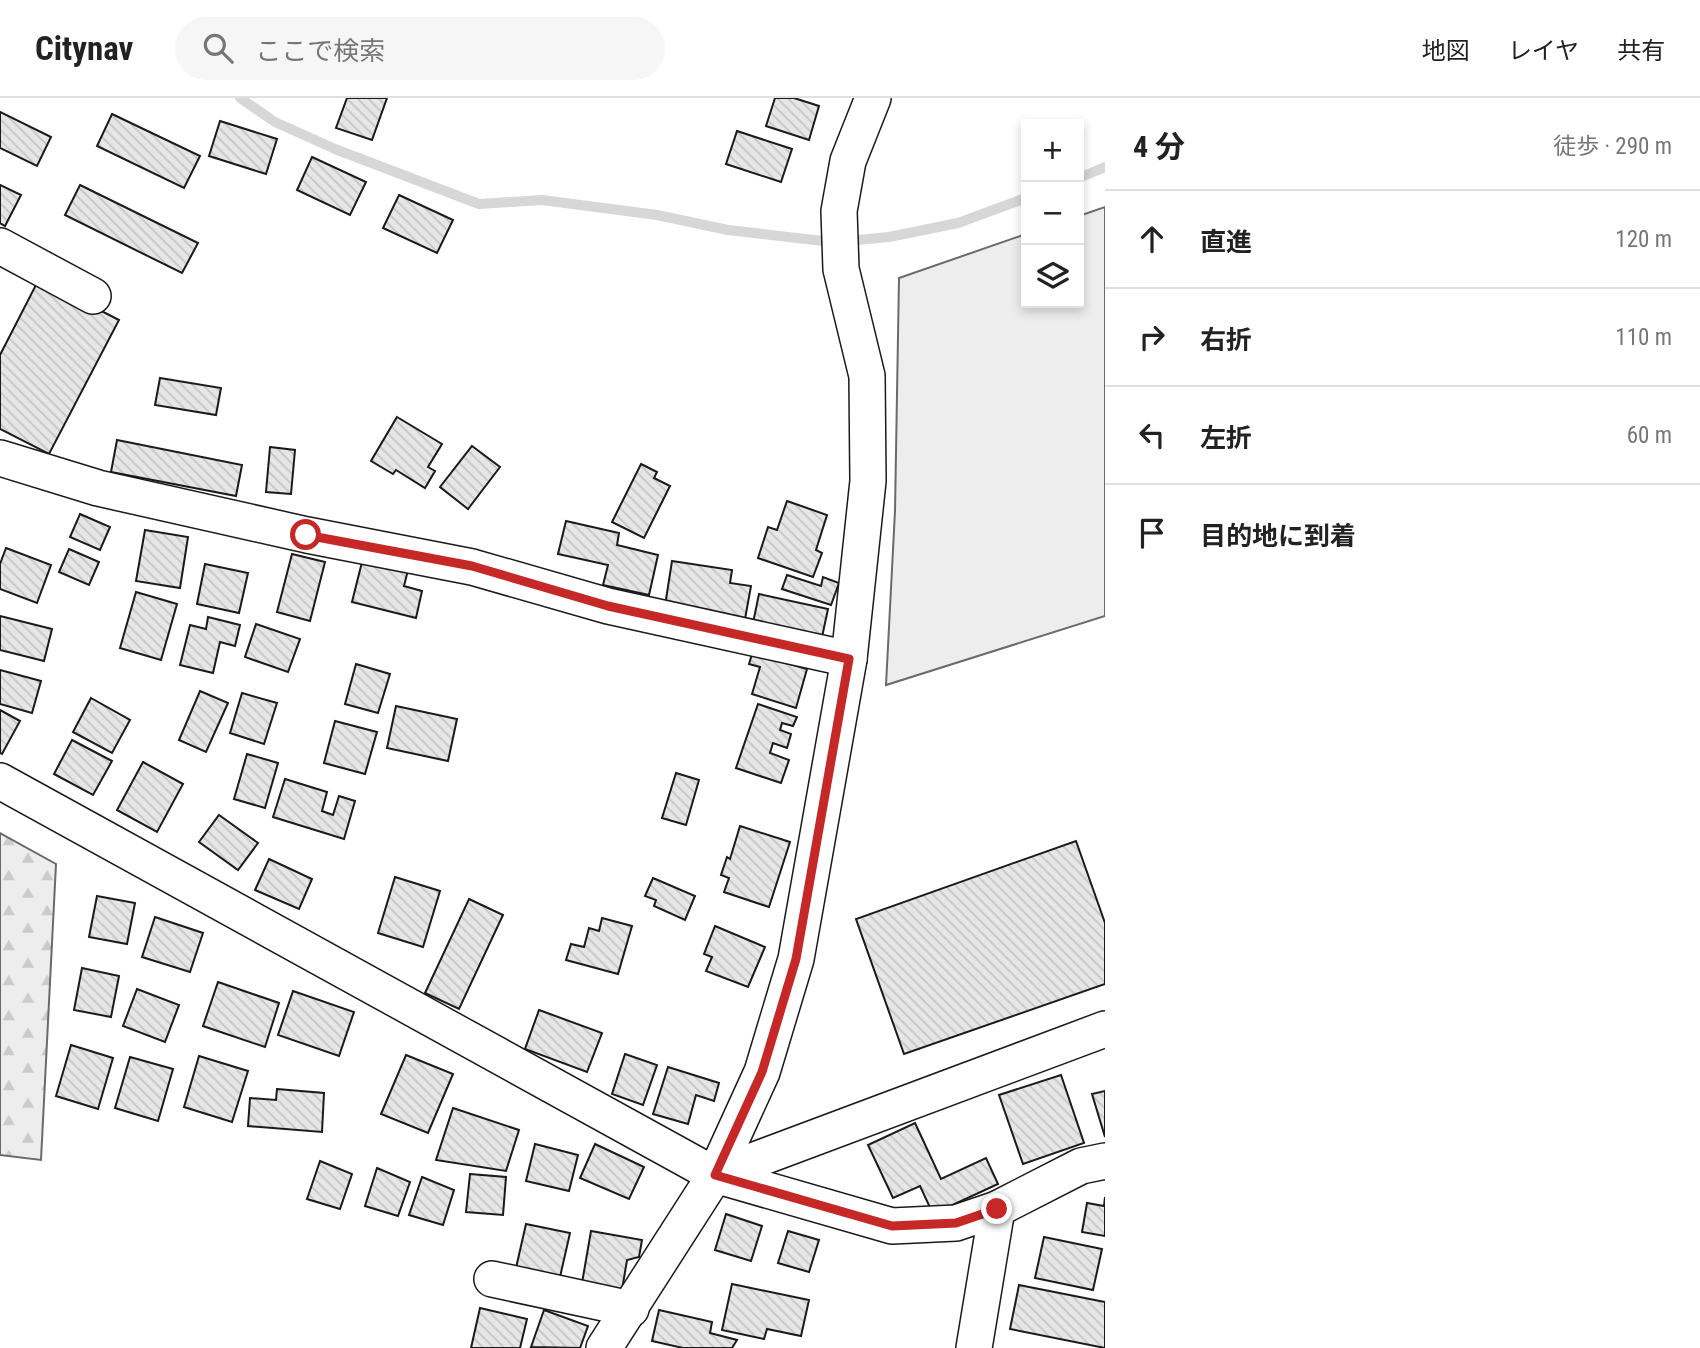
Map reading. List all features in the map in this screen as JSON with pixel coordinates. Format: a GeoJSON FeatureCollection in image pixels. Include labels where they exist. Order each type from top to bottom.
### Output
{"type":"FeatureCollection","features":[{"type":"Feature","properties":{"kind":"street"},"geometry":{"type":"LineString","coordinates":[[604,1348],[715,1175],[762,1072],[796,959],[849,659],[868,481],[867,376],[841,269],[839,211],[848,161],[873,98]]}},
{"type":"Feature","properties":{"kind":"street"},"geometry":{"type":"LineString","coordinates":[[0,246],[93,296]]}},
{"type":"Feature","properties":{"kind":"street"},"geometry":{"type":"LineString","coordinates":[[0,458],[97,488],[306,535],[472,566],[608,606],[849,659]]}},
{"type":"Feature","properties":{"kind":"street"},"geometry":{"type":"LineString","coordinates":[[0,781],[715,1175],[892,1226],[956,1223],[997,1209],[1081,1166],[1105,1161]]}},
{"type":"Feature","properties":{"kind":"street"},"geometry":{"type":"LineString","coordinates":[[715,1175],[1105,1029]]}},
{"type":"Feature","properties":{"kind":"street"},"geometry":{"type":"LineString","coordinates":[[974,1348],[997,1209]]}},
{"type":"Feature","properties":{"kind":"street"},"geometry":{"type":"LineString","coordinates":[[492,1279],[631,1309]]}},
{"type":"Feature","properties":{"kind":"green space"},"geometry":{"type":"Polygon","coordinates":[[[0,833],[56,864],[41,1160],[0,1155],[0,833]]]}},
{"type":"Feature","properties":{"kind":"shaded area"},"geometry":{"type":"Polygon","coordinates":[[[1105,207],[1105,616],[886,685],[895,511],[899,278],[1021,236],[1021,308],[1084,308],[1084,214],[1105,207]]]}},
{"type":"Feature","properties":{"kind":"building"},"geometry":{"type":"Polygon","coordinates":[[[347,98],[387,98],[372,140],[336,128],[347,98]]]}},
{"type":"Feature","properties":{"kind":"building"},"geometry":{"type":"Polygon","coordinates":[[[775,98],[794,98],[819,106],[809,140],[766,126],[775,98]]]}},
{"type":"Feature","properties":{"kind":"building"},"geometry":{"type":"Polygon","coordinates":[[[0,112],[51,137],[37,166],[0,148],[0,112]]]}},
{"type":"Feature","properties":{"kind":"building"},"geometry":{"type":"Polygon","coordinates":[[[112,114],[200,156],[184,188],[97,146],[112,114]]]}},
{"type":"Feature","properties":{"kind":"building"},"geometry":{"type":"Polygon","coordinates":[[[220,121],[277,139],[266,174],[209,156],[220,121]]]}},
{"type":"Feature","properties":{"kind":"building"},"geometry":{"type":"Polygon","coordinates":[[[737,131],[792,149],[781,182],[726,164],[737,131]]]}},
{"type":"Feature","properties":{"kind":"building"},"geometry":{"type":"Polygon","coordinates":[[[312,157],[366,182],[350,215],[297,190],[312,157]]]}},
{"type":"Feature","properties":{"kind":"building"},"geometry":{"type":"Polygon","coordinates":[[[0,185],[21,195],[5,226],[0,223],[0,185]]]}},
{"type":"Feature","properties":{"kind":"building"},"geometry":{"type":"Polygon","coordinates":[[[80,185],[198,243],[182,273],[65,215],[80,185]]]}},
{"type":"Feature","properties":{"kind":"building"},"geometry":{"type":"Polygon","coordinates":[[[399,195],[453,220],[437,253],[383,228],[399,195]]]}},
{"type":"Feature","properties":{"kind":"building"},"geometry":{"type":"Polygon","coordinates":[[[39,279],[119,320],[49,454],[0,429],[0,355],[39,279]]]}},
{"type":"Feature","properties":{"kind":"building"},"geometry":{"type":"Polygon","coordinates":[[[160,378],[221,388],[216,415],[155,405],[160,378]]]}},
{"type":"Feature","properties":{"kind":"building"},"geometry":{"type":"Polygon","coordinates":[[[397,417],[442,444],[428,467],[435,471],[425,488],[396,470],[393,474],[371,461],[397,417]]]}},
{"type":"Feature","properties":{"kind":"building"},"geometry":{"type":"Polygon","coordinates":[[[117,440],[242,465],[236,496],[111,472],[117,440]]]}},
{"type":"Feature","properties":{"kind":"building"},"geometry":{"type":"Polygon","coordinates":[[[472,446],[500,467],[468,509],[440,487],[472,446]]]}},
{"type":"Feature","properties":{"kind":"building"},"geometry":{"type":"Polygon","coordinates":[[[270,447],[295,450],[291,494],[266,492],[270,447]]]}},
{"type":"Feature","properties":{"kind":"building"},"geometry":{"type":"Polygon","coordinates":[[[641,464],[657,472],[654,478],[670,486],[644,538],[612,522],[641,464]]]}},
{"type":"Feature","properties":{"kind":"building"},"geometry":{"type":"Polygon","coordinates":[[[787,501],[827,515],[816,550],[822,553],[813,577],[758,558],[768,527],[777,530],[787,501]]]}},
{"type":"Feature","properties":{"kind":"building"},"geometry":{"type":"Polygon","coordinates":[[[80,514],[110,527],[100,550],[70,537],[80,514]]]}},
{"type":"Feature","properties":{"kind":"building"},"geometry":{"type":"Polygon","coordinates":[[[566,521],[619,533],[617,545],[658,555],[649,595],[603,585],[608,565],[558,554],[566,521]]]}},
{"type":"Feature","properties":{"kind":"building"},"geometry":{"type":"Polygon","coordinates":[[[145,530],[188,537],[180,588],[136,581],[145,530]]]}},
{"type":"Feature","properties":{"kind":"building"},"geometry":{"type":"Polygon","coordinates":[[[6,548],[51,565],[37,603],[0,589],[0,564],[6,548]]]}},
{"type":"Feature","properties":{"kind":"building"},"geometry":{"type":"Polygon","coordinates":[[[69,549],[99,562],[89,585],[59,572],[69,549]]]}},
{"type":"Feature","properties":{"kind":"building"},"geometry":{"type":"Polygon","coordinates":[[[292,554],[325,562],[310,621],[277,612],[292,554]]]}},
{"type":"Feature","properties":{"kind":"building"},"geometry":{"type":"Polygon","coordinates":[[[363,558],[408,570],[404,586],[422,591],[416,618],[352,602],[363,558]]]}},
{"type":"Feature","properties":{"kind":"building"},"geometry":{"type":"Polygon","coordinates":[[[672,561],[732,570],[730,583],[751,586],[745,619],[665,606],[672,561]]]}},
{"type":"Feature","properties":{"kind":"building"},"geometry":{"type":"Polygon","coordinates":[[[205,564],[248,573],[239,613],[197,604],[205,564]]]}},
{"type":"Feature","properties":{"kind":"building"},"geometry":{"type":"Polygon","coordinates":[[[787,575],[821,586],[823,577],[839,583],[831,605],[782,589],[787,575]]]}},
{"type":"Feature","properties":{"kind":"building"},"geometry":{"type":"Polygon","coordinates":[[[136,592],[177,604],[161,660],[120,648],[136,592]]]}},
{"type":"Feature","properties":{"kind":"building"},"geometry":{"type":"Polygon","coordinates":[[[759,594],[828,609],[822,637],[753,623],[759,594]]]}},
{"type":"Feature","properties":{"kind":"building"},"geometry":{"type":"Polygon","coordinates":[[[0,616],[52,629],[44,661],[0,650],[0,616]]]}},
{"type":"Feature","properties":{"kind":"building"},"geometry":{"type":"Polygon","coordinates":[[[208,617],[240,625],[235,646],[220,642],[213,673],[180,665],[190,625],[206,629],[208,617]]]}},
{"type":"Feature","properties":{"kind":"building"},"geometry":{"type":"Polygon","coordinates":[[[256,624],[300,639],[288,672],[245,657],[256,624]]]}},
{"type":"Feature","properties":{"kind":"building"},"geometry":{"type":"Polygon","coordinates":[[[755,644],[773,659],[807,669],[796,708],[752,694],[760,667],[749,664],[755,644]]]}},
{"type":"Feature","properties":{"kind":"building"},"geometry":{"type":"Polygon","coordinates":[[[356,664],[390,674],[378,713],[345,704],[356,664]]]}},
{"type":"Feature","properties":{"kind":"building"},"geometry":{"type":"Polygon","coordinates":[[[0,670],[41,681],[32,713],[0,704],[0,670]]]}},
{"type":"Feature","properties":{"kind":"building"},"geometry":{"type":"Polygon","coordinates":[[[200,691],[228,703],[206,752],[179,740],[200,691]]]}},
{"type":"Feature","properties":{"kind":"building"},"geometry":{"type":"Polygon","coordinates":[[[242,693],[277,703],[264,744],[230,733],[242,693]]]}},
{"type":"Feature","properties":{"kind":"building"},"geometry":{"type":"Polygon","coordinates":[[[91,698],[130,720],[112,753],[73,732],[91,698]]]}},
{"type":"Feature","properties":{"kind":"building"},"geometry":{"type":"Polygon","coordinates":[[[758,704],[797,717],[793,726],[782,723],[780,730],[791,734],[787,748],[773,743],[770,753],[789,760],[781,783],[736,768],[758,704]]]}},
{"type":"Feature","properties":{"kind":"building"},"geometry":{"type":"Polygon","coordinates":[[[396,706],[457,719],[448,761],[387,748],[396,706]]]}},
{"type":"Feature","properties":{"kind":"building"},"geometry":{"type":"Polygon","coordinates":[[[0,710],[20,721],[2,754],[0,753],[0,710]]]}},
{"type":"Feature","properties":{"kind":"building"},"geometry":{"type":"Polygon","coordinates":[[[335,721],[377,732],[365,774],[324,763],[335,721]]]}},
{"type":"Feature","properties":{"kind":"building"},"geometry":{"type":"Polygon","coordinates":[[[72,740],[112,761],[93,795],[54,774],[72,740]]]}},
{"type":"Feature","properties":{"kind":"building"},"geometry":{"type":"Polygon","coordinates":[[[247,754],[278,763],[265,808],[234,799],[247,754]]]}},
{"type":"Feature","properties":{"kind":"building"},"geometry":{"type":"Polygon","coordinates":[[[143,762],[183,784],[157,832],[117,810],[143,762]]]}},
{"type":"Feature","properties":{"kind":"building"},"geometry":{"type":"Polygon","coordinates":[[[676,773],[699,780],[686,825],[662,818],[676,773]]]}},
{"type":"Feature","properties":{"kind":"building"},"geometry":{"type":"Polygon","coordinates":[[[285,779],[327,792],[322,811],[333,815],[339,796],[355,801],[344,839],[273,817],[285,779]]]}},
{"type":"Feature","properties":{"kind":"building"},"geometry":{"type":"Polygon","coordinates":[[[219,815],[258,843],[238,870],[199,842],[219,815]]]}},
{"type":"Feature","properties":{"kind":"building"},"geometry":{"type":"Polygon","coordinates":[[[740,826],[790,842],[769,907],[724,892],[729,878],[721,875],[727,857],[730,859],[740,826]]]}},
{"type":"Feature","properties":{"kind":"building"},"geometry":{"type":"Polygon","coordinates":[[[1076,841],[1105,923],[1105,984],[904,1054],[856,919],[1076,841]]]}},
{"type":"Feature","properties":{"kind":"building"},"geometry":{"type":"Polygon","coordinates":[[[269,859],[312,879],[299,909],[255,890],[269,859]]]}},
{"type":"Feature","properties":{"kind":"building"},"geometry":{"type":"Polygon","coordinates":[[[395,877],[440,891],[423,947],[378,933],[395,877]]]}},
{"type":"Feature","properties":{"kind":"building"},"geometry":{"type":"Polygon","coordinates":[[[653,878],[695,896],[685,920],[654,906],[656,900],[645,896],[653,878]]]}},
{"type":"Feature","properties":{"kind":"building"},"geometry":{"type":"Polygon","coordinates":[[[97,896],[135,903],[127,944],[89,937],[97,896]]]}},
{"type":"Feature","properties":{"kind":"building"},"geometry":{"type":"Polygon","coordinates":[[[469,899],[503,915],[459,1009],[425,993],[469,899]]]}},
{"type":"Feature","properties":{"kind":"building"},"geometry":{"type":"Polygon","coordinates":[[[155,917],[203,933],[190,972],[142,957],[155,917]]]}},
{"type":"Feature","properties":{"kind":"building"},"geometry":{"type":"Polygon","coordinates":[[[602,918],[632,926],[618,974],[566,960],[571,944],[584,947],[589,928],[599,931],[602,918]]]}},
{"type":"Feature","properties":{"kind":"building"},"geometry":{"type":"Polygon","coordinates":[[[715,926],[765,947],[748,987],[706,971],[712,957],[704,954],[715,926]]]}},
{"type":"Feature","properties":{"kind":"building"},"geometry":{"type":"Polygon","coordinates":[[[82,968],[119,976],[111,1017],[74,1010],[82,968]]]}},
{"type":"Feature","properties":{"kind":"building"},"geometry":{"type":"Polygon","coordinates":[[[218,982],[279,1003],[265,1047],[203,1026],[218,982]]]}},
{"type":"Feature","properties":{"kind":"building"},"geometry":{"type":"Polygon","coordinates":[[[137,989],[179,1005],[165,1042],[123,1026],[137,989]]]}},
{"type":"Feature","properties":{"kind":"building"},"geometry":{"type":"Polygon","coordinates":[[[293,991],[354,1012],[339,1056],[278,1035],[293,991]]]}},
{"type":"Feature","properties":{"kind":"building"},"geometry":{"type":"Polygon","coordinates":[[[539,1010],[602,1033],[587,1072],[525,1049],[539,1010]]]}},
{"type":"Feature","properties":{"kind":"building"},"geometry":{"type":"Polygon","coordinates":[[[71,1045],[113,1058],[98,1109],[56,1096],[71,1045]]]}},
{"type":"Feature","properties":{"kind":"building"},"geometry":{"type":"Polygon","coordinates":[[[625,1054],[657,1065],[643,1105],[612,1094],[625,1054]]]}},
{"type":"Feature","properties":{"kind":"building"},"geometry":{"type":"Polygon","coordinates":[[[406,1055],[453,1074],[428,1133],[381,1114],[406,1055]]]}},
{"type":"Feature","properties":{"kind":"building"},"geometry":{"type":"Polygon","coordinates":[[[199,1056],[248,1071],[232,1122],[184,1107],[199,1056]]]}},
{"type":"Feature","properties":{"kind":"building"},"geometry":{"type":"Polygon","coordinates":[[[130,1057],[173,1069],[158,1121],[115,1108],[130,1057]]]}},
{"type":"Feature","properties":{"kind":"building"},"geometry":{"type":"Polygon","coordinates":[[[668,1067],[719,1083],[714,1101],[696,1095],[688,1124],[653,1114],[668,1067]]]}},
{"type":"Feature","properties":{"kind":"building"},"geometry":{"type":"Polygon","coordinates":[[[1061,1075],[1084,1143],[1023,1164],[999,1095],[1061,1075]]]}},
{"type":"Feature","properties":{"kind":"building"},"geometry":{"type":"Polygon","coordinates":[[[277,1089],[324,1093],[322,1132],[248,1126],[250,1098],[276,1100],[277,1089]]]}},
{"type":"Feature","properties":{"kind":"building"},"geometry":{"type":"Polygon","coordinates":[[[1105,1091],[1105,1137],[1092,1094],[1105,1091]]]}},
{"type":"Feature","properties":{"kind":"building"},"geometry":{"type":"Polygon","coordinates":[[[453,1108],[519,1130],[506,1171],[436,1160],[453,1108]]]}},
{"type":"Feature","properties":{"kind":"building"},"geometry":{"type":"Polygon","coordinates":[[[915,1123],[941,1179],[986,1158],[998,1184],[933,1214],[920,1186],[893,1198],[868,1145],[915,1123]]]}},
{"type":"Feature","properties":{"kind":"building"},"geometry":{"type":"Polygon","coordinates":[[[535,1144],[578,1155],[569,1191],[526,1181],[535,1144]]]}},
{"type":"Feature","properties":{"kind":"building"},"geometry":{"type":"Polygon","coordinates":[[[595,1144],[644,1167],[629,1199],[580,1178],[595,1144]]]}},
{"type":"Feature","properties":{"kind":"building"},"geometry":{"type":"Polygon","coordinates":[[[320,1161],[352,1174],[340,1209],[307,1199],[320,1161]]]}},
{"type":"Feature","properties":{"kind":"building"},"geometry":{"type":"Polygon","coordinates":[[[377,1168],[410,1182],[398,1216],[365,1206],[377,1168]]]}},
{"type":"Feature","properties":{"kind":"building"},"geometry":{"type":"Polygon","coordinates":[[[470,1174],[506,1177],[503,1215],[466,1212],[470,1174]]]}},
{"type":"Feature","properties":{"kind":"building"},"geometry":{"type":"Polygon","coordinates":[[[422,1177],[454,1190],[443,1225],[409,1215],[422,1177]]]}},
{"type":"Feature","properties":{"kind":"building"},"geometry":{"type":"Polygon","coordinates":[[[1105,1197],[1105,1236],[1082,1232],[1087,1203],[1104,1206],[1105,1197]]]}},
{"type":"Feature","properties":{"kind":"building"},"geometry":{"type":"Polygon","coordinates":[[[726,1214],[762,1226],[751,1261],[715,1250],[726,1214]]]}},
{"type":"Feature","properties":{"kind":"building"},"geometry":{"type":"Polygon","coordinates":[[[526,1224],[570,1233],[560,1277],[516,1268],[526,1224]]]}},
{"type":"Feature","properties":{"kind":"building"},"geometry":{"type":"Polygon","coordinates":[[[591,1231],[642,1240],[639,1257],[627,1260],[622,1290],[582,1283],[591,1231]]]}},
{"type":"Feature","properties":{"kind":"building"},"geometry":{"type":"Polygon","coordinates":[[[788,1231],[819,1240],[809,1272],[778,1263],[788,1231]]]}},
{"type":"Feature","properties":{"kind":"building"},"geometry":{"type":"Polygon","coordinates":[[[1044,1237],[1102,1249],[1093,1290],[1035,1278],[1044,1237]]]}},
{"type":"Feature","properties":{"kind":"building"},"geometry":{"type":"Polygon","coordinates":[[[732,1284],[809,1300],[801,1336],[767,1329],[764,1339],[722,1330],[732,1284]]]}},
{"type":"Feature","properties":{"kind":"building"},"geometry":{"type":"Polygon","coordinates":[[[1019,1285],[1105,1302],[1105,1348],[1010,1329],[1019,1285]]]}},
{"type":"Feature","properties":{"kind":"building"},"geometry":{"type":"Polygon","coordinates":[[[480,1308],[527,1319],[520,1348],[471,1348],[480,1308]]]}},
{"type":"Feature","properties":{"kind":"building"},"geometry":{"type":"Polygon","coordinates":[[[544,1310],[588,1326],[580,1348],[531,1347],[544,1310]]]}},
{"type":"Feature","properties":{"kind":"building"},"geometry":{"type":"Polygon","coordinates":[[[659,1310],[712,1322],[710,1333],[737,1340],[732,1348],[683,1348],[652,1341],[659,1310]]]}},
{"type":"Feature","properties":{"kind":"waterway"},"geometry":{"type":"LineString","coordinates":[[240,98],[275,122],[335,149],[479,204],[542,200],[657,215],[728,230],[832,242]]}},
{"type":"Feature","properties":{"kind":"waterway"},"geometry":{"type":"LineString","coordinates":[[1084,176],[1105,167]]}},
{"type":"Feature","properties":{"kind":"waterway"},"geometry":{"type":"LineString","coordinates":[[847,241],[889,237],[958,223],[1021,200]]}},
{"type":"Feature","properties":{"kind":"route"},"geometry":{"type":"LineString","coordinates":[[306,535],[472,566],[608,606],[849,659],[796,959],[762,1072],[715,1175],[892,1226],[956,1223],[997,1209]]}}]}
